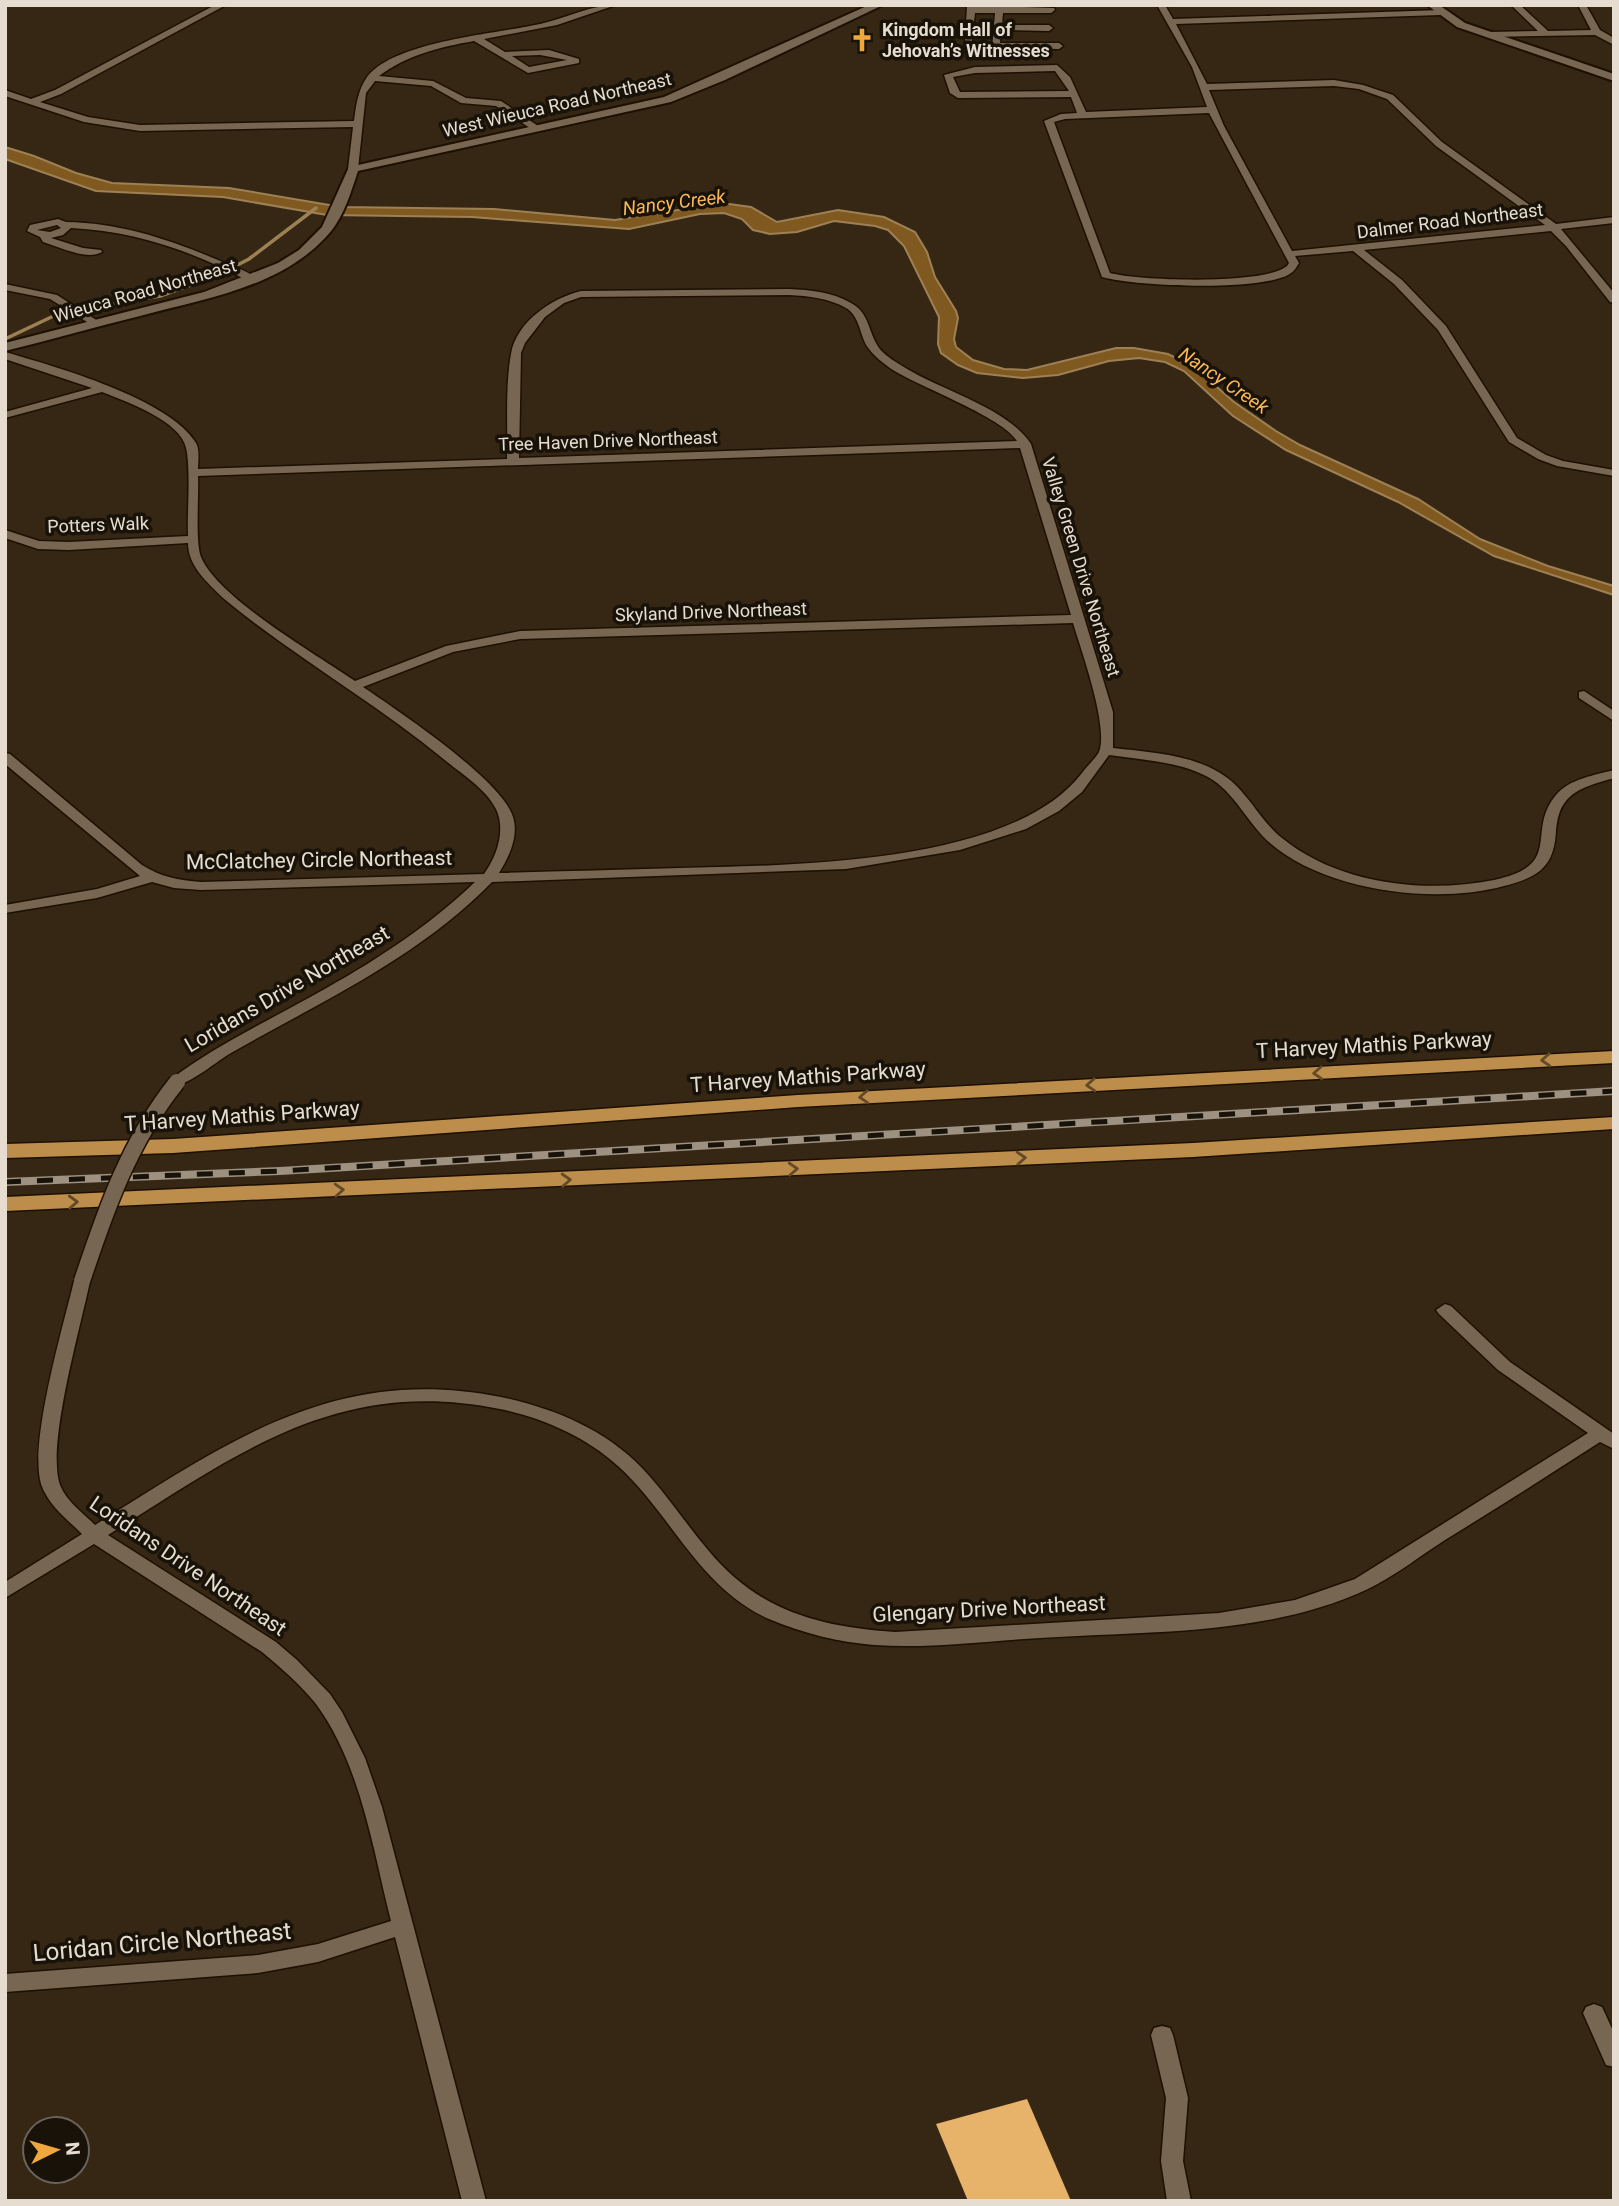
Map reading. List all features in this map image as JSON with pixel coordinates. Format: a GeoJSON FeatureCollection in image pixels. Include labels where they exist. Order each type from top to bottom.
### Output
{"type":"FeatureCollection","features":[{"type":"Feature","properties":{"kind":"highway","name":"T Harvey Mathis Parkway"},"geometry":{"type":"LineString","coordinates":[[5,1151],[173,1146],[812,1100],[1614,1057]]}},
{"type":"Feature","properties":{"kind":"highway"},"geometry":{"type":"LineString","coordinates":[[5,1204],[1138,1152],[1614,1123]]}},
{"type":"Feature","properties":{"kind":"street"},"geometry":{"type":"LineString","coordinates":[[33,101],[58,92],[222,5]]}},
{"type":"Feature","properties":{"kind":"street"},"geometry":{"type":"LineString","coordinates":[[371,78],[388,65],[417,53],[564,21],[612,5]]}},
{"type":"Feature","properties":{"kind":"street","name":"West Wieuca Road Northeast"},"geometry":{"type":"LineString","coordinates":[[353,169],[531,125],[650,104],[680,95],[878,5]]}},
{"type":"Feature","properties":{"kind":"street"},"geometry":{"type":"LineString","coordinates":[[1161,5],[1204,87],[1211,110],[1294,263],[1292,268],[1271,276],[1132,281],[1106,275],[1049,123],[1055,117],[1211,110]]}},
{"type":"Feature","properties":{"kind":"street"},"geometry":{"type":"LineString","coordinates":[[1515,5],[1545,33]]}},
{"type":"Feature","properties":{"kind":"street"},"geometry":{"type":"LineString","coordinates":[[1582,5],[1597,32],[1614,42]]}},
{"type":"Feature","properties":{"kind":"street"},"geometry":{"type":"LineString","coordinates":[[968,43],[971,8],[1051,10]]}},
{"type":"Feature","properties":{"kind":"street"},"geometry":{"type":"LineString","coordinates":[[1171,22],[1436,9],[1461,25],[1614,78]]}},
{"type":"Feature","properties":{"kind":"street"},"geometry":{"type":"LineString","coordinates":[[999,10],[995,46],[1059,46]]}},
{"type":"Feature","properties":{"kind":"street"},"geometry":{"type":"LineString","coordinates":[[998,27],[1049,27]]}},
{"type":"Feature","properties":{"kind":"street"},"geometry":{"type":"LineString","coordinates":[[1489,35],[1597,32]]}},
{"type":"Feature","properties":{"kind":"street"},"geometry":{"type":"LineString","coordinates":[[477,39],[503,55],[528,70],[576,61],[566,56],[534,50],[503,55]]}},
{"type":"Feature","properties":{"kind":"street"},"geometry":{"type":"LineString","coordinates":[[1074,94],[958,95],[954,93],[948,75],[975,70],[1057,68],[1063,73],[1074,94],[1083,115]]}},
{"type":"Feature","properties":{"kind":"street"},"geometry":{"type":"LineString","coordinates":[[371,78],[433,84],[464,101],[493,102],[531,125]]}},
{"type":"Feature","properties":{"kind":"street","name":"Wieuca Road Northeast"},"geometry":{"type":"LineString","coordinates":[[5,347],[91,321],[197,298],[296,257],[326,230],[348,185],[353,169],[362,93],[371,78]]}},
{"type":"Feature","properties":{"kind":"street"},"geometry":{"type":"LineString","coordinates":[[1204,87],[1334,83],[1381,93],[1397,101],[1413,121],[1438,144],[1552,226],[1570,244],[1614,300]]}},
{"type":"Feature","properties":{"kind":"street"},"geometry":{"type":"LineString","coordinates":[[5,93],[87,120],[141,128],[359,124]]}},
{"type":"Feature","properties":{"kind":"street","name":"Dalmer Road Northeast"},"geometry":{"type":"LineString","coordinates":[[1289,254],[1614,220]]}},
{"type":"Feature","properties":{"kind":"street"},"geometry":{"type":"LineString","coordinates":[[97,252],[82,251],[47,240],[43,235],[63,231],[65,225],[132,230],[188,248],[248,276]]}},
{"type":"Feature","properties":{"kind":"street"},"geometry":{"type":"LineString","coordinates":[[1356,249],[1398,282],[1433,317],[1513,440],[1542,457],[1561,464],[1614,472]]}},
{"type":"Feature","properties":{"kind":"street"},"geometry":{"type":"LineString","coordinates":[[5,287],[65,303],[91,321]]}},
{"type":"Feature","properties":{"kind":"street","name":"Valley Green Drive Northeast"},"geometry":{"type":"LineString","coordinates":[[513,462],[519,342],[540,316],[570,296],[581,293],[799,294],[837,300],[860,313],[868,342],[881,356],[912,376],[1004,422],[1018,433],[1025,444],[1106,712],[1106,751]]}},
{"type":"Feature","properties":{"kind":"street","name":"Loridans Drive Northeast"},"geometry":{"type":"LineString","coordinates":[[5,355],[102,388],[140,405],[182,430],[192,446],[194,554],[204,573],[250,613],[439,748],[497,800],[506,817],[508,834],[502,853],[488,878],[404,947],[310,1004],[211,1057],[177,1082],[159,1102],[129,1151],[102,1218],[82,1281],[52,1415],[47,1460],[50,1483],[60,1503],[94,1535],[269,1647],[296,1668],[319,1692],[341,1723],[354,1752],[372,1807],[474,2201]]}},
{"type":"Feature","properties":{"kind":"street"},"geometry":{"type":"LineString","coordinates":[[5,415],[102,388]]}},
{"type":"Feature","properties":{"kind":"street","name":"Tree Haven Drive Northeast"},"geometry":{"type":"LineString","coordinates":[[193,473],[1025,444]]}},
{"type":"Feature","properties":{"kind":"street","name":"Potters Walk"},"geometry":{"type":"LineString","coordinates":[[5,534],[38,544],[69,546],[193,539]]}},
{"type":"Feature","properties":{"kind":"street","name":"Skyland Drive Northeast"},"geometry":{"type":"LineString","coordinates":[[353,687],[450,649],[520,635],[1078,619]]}},
{"type":"Feature","properties":{"kind":"street"},"geometry":{"type":"LineString","coordinates":[[1584,695],[1614,717]]}},
{"type":"Feature","properties":{"kind":"street"},"geometry":{"type":"LineString","coordinates":[[488,878],[798,868],[894,858],[960,846],[1021,826],[1054,808],[1077,789],[1106,751],[1172,761],[1214,775],[1237,793],[1273,838],[1309,862],[1357,880],[1425,888],[1485,886],[1509,880],[1539,865],[1548,852],[1551,817],[1559,799],[1585,783],[1614,774]]}},
{"type":"Feature","properties":{"kind":"street","name":"McClatchey Circle Northeast"},"geometry":{"type":"LineString","coordinates":[[5,757],[137,868],[152,877],[174,884],[201,886],[488,878]]}},
{"type":"Feature","properties":{"kind":"street"},"geometry":{"type":"LineString","coordinates":[[5,909],[96,896],[152,877]]}},
{"type":"Feature","properties":{"kind":"street"},"geometry":{"type":"LineString","coordinates":[[1445,1310],[1504,1366],[1607,1439]]}},
{"type":"Feature","properties":{"kind":"street","name":"Glengary Drive Northeast"},"geometry":{"type":"LineString","coordinates":[[5,1591],[236,1446],[291,1420],[371,1400],[412,1396],[457,1397],[496,1402],[534,1411],[568,1425],[596,1440],[637,1474],[727,1583],[764,1609],[808,1628],[851,1637],[895,1639],[1219,1620],[1297,1607],[1362,1584],[1607,1439]]}},
{"type":"Feature","properties":{"kind":"street","name":"Loridan Circle Northeast"},"geometry":{"type":"LineString","coordinates":[[5,1983],[258,1964],[318,1953],[402,1926]]}},
{"type":"Feature","properties":{"kind":"street"},"geometry":{"type":"LineString","coordinates":[[1594,2013],[1614,2058]]}},
{"type":"Feature","properties":{"kind":"street"},"geometry":{"type":"LineString","coordinates":[[1162,2035],[1177,2098],[1172,2161],[1179,2201]]}},
{"type":"Feature","properties":{"kind":"shaded area"},"geometry":{"type":"Polygon","coordinates":[[[5,147],[112,183],[229,188],[341,207],[494,209],[615,220],[722,203],[751,207],[777,222],[838,210],[884,217],[915,232],[927,252],[935,277],[956,311],[956,347],[973,360],[1004,369],[1027,370],[1116,348],[1168,354],[1193,366],[1234,402],[1300,445],[1418,499],[1480,539],[1548,566],[1614,586],[1614,595],[1494,556],[1398,502],[1286,450],[1233,416],[1184,371],[1165,362],[1139,358],[1109,361],[1058,375],[1023,378],[977,373],[958,365],[941,353],[938,344],[939,317],[904,246],[888,230],[875,226],[834,221],[797,232],[770,234],[753,230],[742,219],[724,213],[700,214],[629,229],[472,217],[327,215],[223,197],[96,191],[5,159],[5,147]]]}},
{"type":"Feature","properties":{"kind":"building"},"geometry":{"type":"Polygon","coordinates":[[[1027,2099],[1071,2201],[968,2201],[936,2124],[1027,2099]]]}},
{"type":"Feature","properties":{"kind":"waterway"},"geometry":{"type":"LineString","coordinates":[[5,339],[62,312],[160,296],[216,276],[249,259],[316,208]]}},
{"type":"Feature","properties":{"kind":"railway"},"geometry":{"type":"LineString","coordinates":[[5,1182],[280,1171],[1614,1091]]}},
{"type":"Feature","properties":{"kind":"place","name":"Kingdom Hall of Jehovah’s Witnesses"},"geometry":{"type":"Point","coordinates":[862,40]}},
{"type":"Feature","properties":{"kind":"water label","name":"Nancy Creek"},"geometry":{"type":"Point","coordinates":[674,202]}},
{"type":"Feature","properties":{"kind":"water label","name":"Nancy Creek"},"geometry":{"type":"Point","coordinates":[1224,380]}}]}
